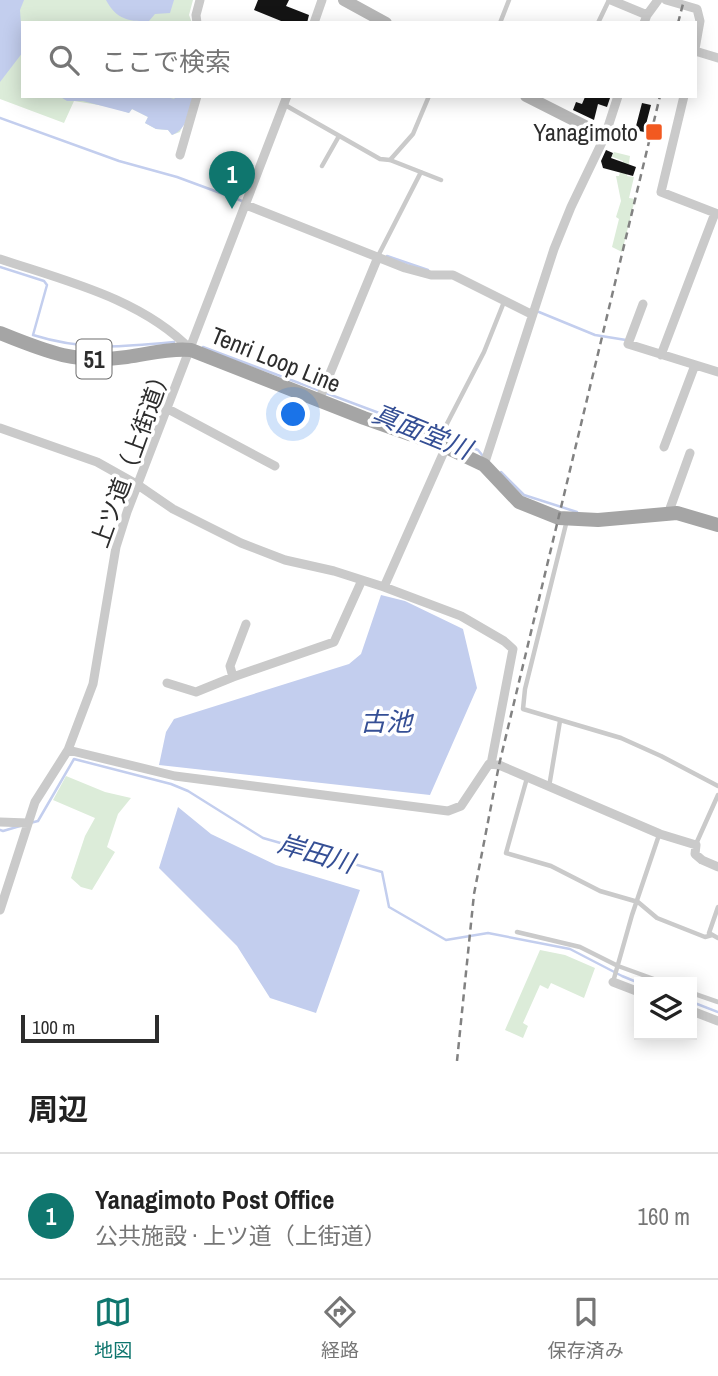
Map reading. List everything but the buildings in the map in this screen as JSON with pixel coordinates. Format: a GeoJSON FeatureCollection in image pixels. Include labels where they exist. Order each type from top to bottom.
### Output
{"type":"FeatureCollection","features":[{"type":"Feature","properties":{"kind":"main road"},"geometry":{"type":"LineString","coordinates":[[344,0],[382,21]]}},
{"type":"Feature","properties":{"kind":"main road"},"geometry":{"type":"LineString","coordinates":[[535,98],[552,102],[605,135]]}},
{"type":"Feature","properties":{"kind":"main road","name":"Tenri Loop Line"},"geometry":{"type":"LineString","coordinates":[[0,333],[59,356],[95,359],[126,357],[175,348],[191,350],[442,445],[484,465],[519,502],[567,519],[598,520],[677,513],[718,526]]}},
{"type":"Feature","properties":{"kind":"street"},"geometry":{"type":"LineString","coordinates":[[197,21],[200,0]]}},
{"type":"Feature","properties":{"kind":"street"},"geometry":{"type":"LineString","coordinates":[[315,21],[323,0]]}},
{"type":"Feature","properties":{"kind":"street"},"geometry":{"type":"LineString","coordinates":[[610,0],[645,19],[658,0]]}},
{"type":"Feature","properties":{"kind":"street"},"geometry":{"type":"LineString","coordinates":[[666,0],[696,9],[700,21],[697,38]]}},
{"type":"Feature","properties":{"kind":"street"},"geometry":{"type":"LineString","coordinates":[[697,51],[718,58]]}},
{"type":"Feature","properties":{"kind":"street"},"geometry":{"type":"LineString","coordinates":[[180,155],[196,98]]}},
{"type":"Feature","properties":{"kind":"street"},"geometry":{"type":"LineString","coordinates":[[484,465],[532,321],[531,314],[571,206],[605,135],[617,98]]}},
{"type":"Feature","properties":{"kind":"street"},"geometry":{"type":"LineString","coordinates":[[661,355],[716,214],[661,191],[684,98]]}},
{"type":"Feature","properties":{"kind":"street","name":"上ツ道（上街道）"},"geometry":{"type":"LineString","coordinates":[[0,910],[35,802],[68,750],[93,684],[116,547],[183,365],[286,101]]}},
{"type":"Feature","properties":{"kind":"street"},"geometry":{"type":"LineString","coordinates":[[246,205],[431,275],[453,275],[531,314]]}},
{"type":"Feature","properties":{"kind":"street"},"geometry":{"type":"LineString","coordinates":[[319,400],[378,257]]}},
{"type":"Feature","properties":{"kind":"street"},"geometry":{"type":"LineString","coordinates":[[0,259],[68,281],[134,308],[182,340],[191,350]]}},
{"type":"Feature","properties":{"kind":"street"},"geometry":{"type":"LineString","coordinates":[[643,304],[628,344],[718,372]]}},
{"type":"Feature","properties":{"kind":"street"},"geometry":{"type":"LineString","coordinates":[[664,447],[695,365]]}},
{"type":"Feature","properties":{"kind":"street"},"geometry":{"type":"LineString","coordinates":[[168,409],[275,466]]}},
{"type":"Feature","properties":{"kind":"street"},"geometry":{"type":"LineString","coordinates":[[0,428],[97,462],[173,509],[241,543],[285,559],[384,587],[461,616],[513,649],[491,764],[461,806],[448,811],[175,776],[68,750]]}},
{"type":"Feature","properties":{"kind":"street"},"geometry":{"type":"LineString","coordinates":[[384,587],[442,445]]}},
{"type":"Feature","properties":{"kind":"street"},"geometry":{"type":"LineString","coordinates":[[668,514],[690,453]]}},
{"type":"Feature","properties":{"kind":"street"},"geometry":{"type":"LineString","coordinates":[[167,683],[196,692],[334,642],[362,580]]}},
{"type":"Feature","properties":{"kind":"street"},"geometry":{"type":"LineString","coordinates":[[233,677],[230,666],[246,624]]}},
{"type":"Feature","properties":{"kind":"street"},"geometry":{"type":"LineString","coordinates":[[491,764],[499,765],[660,834],[696,845],[695,854],[718,867]]}},
{"type":"Feature","properties":{"kind":"street"},"geometry":{"type":"LineString","coordinates":[[0,822],[28,822]]}},
{"type":"Feature","properties":{"kind":"street"},"geometry":{"type":"LineString","coordinates":[[613,982],[634,990]]}},
{"type":"Feature","properties":{"kind":"street"},"geometry":{"type":"LineString","coordinates":[[697,1013],[718,1021]]}},
{"type":"Feature","properties":{"kind":"lane"},"geometry":{"type":"LineString","coordinates":[[501,21],[509,0]]}},
{"type":"Feature","properties":{"kind":"lane"},"geometry":{"type":"LineString","coordinates":[[599,21],[610,0]]}},
{"type":"Feature","properties":{"kind":"lane"},"geometry":{"type":"LineString","coordinates":[[390,160],[414,134],[428,98]]}},
{"type":"Feature","properties":{"kind":"lane"},"geometry":{"type":"LineString","coordinates":[[286,101],[380,159],[390,160],[441,180]]}},
{"type":"Feature","properties":{"kind":"lane"},"geometry":{"type":"LineString","coordinates":[[322,166],[339,136]]}},
{"type":"Feature","properties":{"kind":"lane"},"geometry":{"type":"LineString","coordinates":[[378,257],[421,172]]}},
{"type":"Feature","properties":{"kind":"lane"},"geometry":{"type":"LineString","coordinates":[[442,445],[504,302]]}},
{"type":"Feature","properties":{"kind":"lane"},"geometry":{"type":"LineString","coordinates":[[567,519],[525,689],[523,709],[621,738],[661,755],[718,786]]}},
{"type":"Feature","properties":{"kind":"lane"},"geometry":{"type":"LineString","coordinates":[[549,788],[560,721]]}},
{"type":"Feature","properties":{"kind":"lane"},"geometry":{"type":"LineString","coordinates":[[527,778],[506,853],[551,866],[600,891],[638,902],[657,918],[705,937],[712,935]]}},
{"type":"Feature","properties":{"kind":"lane"},"geometry":{"type":"LineString","coordinates":[[696,845],[718,795]]}},
{"type":"Feature","properties":{"kind":"lane"},"geometry":{"type":"LineString","coordinates":[[613,982],[632,915],[660,834]]}},
{"type":"Feature","properties":{"kind":"lane"},"geometry":{"type":"LineString","coordinates":[[718,907],[709,933],[718,938]]}},
{"type":"Feature","properties":{"kind":"lane"},"geometry":{"type":"LineString","coordinates":[[517,932],[580,947],[618,966],[648,977]]}},
{"type":"Feature","properties":{"kind":"lane"},"geometry":{"type":"LineString","coordinates":[[697,995],[718,1002]]}},
{"type":"Feature","properties":{"kind":"green space"},"geometry":{"type":"Polygon","coordinates":[[[0,0],[193,0],[189,15],[191,21],[21,21],[21,98],[193,98],[180,132],[172,135],[168,130],[156,129],[145,123],[148,117],[132,109],[129,113],[74,101],[64,123],[0,99],[0,0]]]}},
{"type":"Feature","properties":{"kind":"green space"},"geometry":{"type":"Polygon","coordinates":[[[614,152],[630,156],[627,176],[634,177],[629,198],[635,199],[622,252],[612,247],[621,201],[616,176],[619,176],[623,161],[605,154],[612,156],[614,152]]]}},
{"type":"Feature","properties":{"kind":"green space"},"geometry":{"type":"Polygon","coordinates":[[[66,776],[105,792],[131,798],[118,814],[107,847],[115,852],[92,890],[81,887],[71,878],[85,836],[95,818],[53,800],[66,776]]]}},
{"type":"Feature","properties":{"kind":"green space"},"geometry":{"type":"Polygon","coordinates":[[[540,950],[565,955],[595,968],[584,998],[551,983],[548,989],[540,985],[523,1023],[528,1026],[523,1038],[505,1030],[540,950]]]}},
{"type":"Feature","properties":{"kind":"water"},"geometry":{"type":"Polygon","coordinates":[[[0,0],[24,0],[20,10],[21,55],[0,82],[0,0]]]}},
{"type":"Feature","properties":{"kind":"water"},"geometry":{"type":"Polygon","coordinates":[[[106,0],[174,0],[170,13],[155,14],[149,21],[142,21],[129,20],[119,15],[106,0]]]}},
{"type":"Feature","properties":{"kind":"water"},"geometry":{"type":"Polygon","coordinates":[[[62,98],[193,98],[185,124],[172,135],[168,130],[156,129],[145,123],[148,117],[132,109],[129,113],[83,101],[67,101],[62,98]]]}},
{"type":"Feature","properties":{"kind":"water","name":"古池"},"geometry":{"type":"Polygon","coordinates":[[[381,595],[405,601],[463,629],[477,688],[430,795],[159,765],[166,732],[174,719],[349,664],[361,654],[381,595]]]}},
{"type":"Feature","properties":{"kind":"water"},"geometry":{"type":"Polygon","coordinates":[[[178,807],[211,834],[276,865],[360,890],[316,1013],[270,998],[237,946],[159,868],[178,807]]]}},
{"type":"Feature","properties":{"kind":"waterway"},"geometry":{"type":"LineString","coordinates":[[0,118],[242,201]]}},
{"type":"Feature","properties":{"kind":"waterway"},"geometry":{"type":"LineString","coordinates":[[387,256],[428,270]]}},
{"type":"Feature","properties":{"kind":"waterway","name":"真面堂川"},"geometry":{"type":"LineString","coordinates":[[0,267],[44,281],[47,285],[33,335],[86,346],[174,342]]}},
{"type":"Feature","properties":{"kind":"waterway"},"geometry":{"type":"LineString","coordinates":[[539,312],[595,335],[626,340]]}},
{"type":"Feature","properties":{"kind":"waterway","name":"真面堂川"},"geometry":{"type":"LineString","coordinates":[[203,347],[478,450],[483,456]]}},
{"type":"Feature","properties":{"kind":"waterway","name":"真面堂川"},"geometry":{"type":"LineString","coordinates":[[501,472],[524,495],[577,512]]}},
{"type":"Feature","properties":{"kind":"waterway","name":"岸田川"},"geometry":{"type":"LineString","coordinates":[[30,823],[38,821],[74,759],[171,784],[188,791],[263,838],[382,872],[389,907],[446,940],[488,933],[570,949],[634,981]]}},
{"type":"Feature","properties":{"kind":"waterway","name":"岸田川"},"geometry":{"type":"LineString","coordinates":[[0,830],[20,826]]}},
{"type":"Feature","properties":{"kind":"waterway","name":"岸田川"},"geometry":{"type":"LineString","coordinates":[[697,1004],[718,1012]]}},
{"type":"Feature","properties":{"kind":"railway"},"geometry":{"type":"LineString","coordinates":[[679,21],[684,0]]}},
{"type":"Feature","properties":{"kind":"railway"},"geometry":{"type":"LineString","coordinates":[[457,1061],[474,894],[499,765],[660,98]]}},
{"type":"Feature","properties":{"kind":"place","name":"Yanagimoto"},"geometry":{"type":"Point","coordinates":[654,132]}},
{"type":"Feature","properties":{"kind":"place","name":"Yanagimoto Post Office"},"geometry":{"type":"Point","coordinates":[232,209]}}]}
